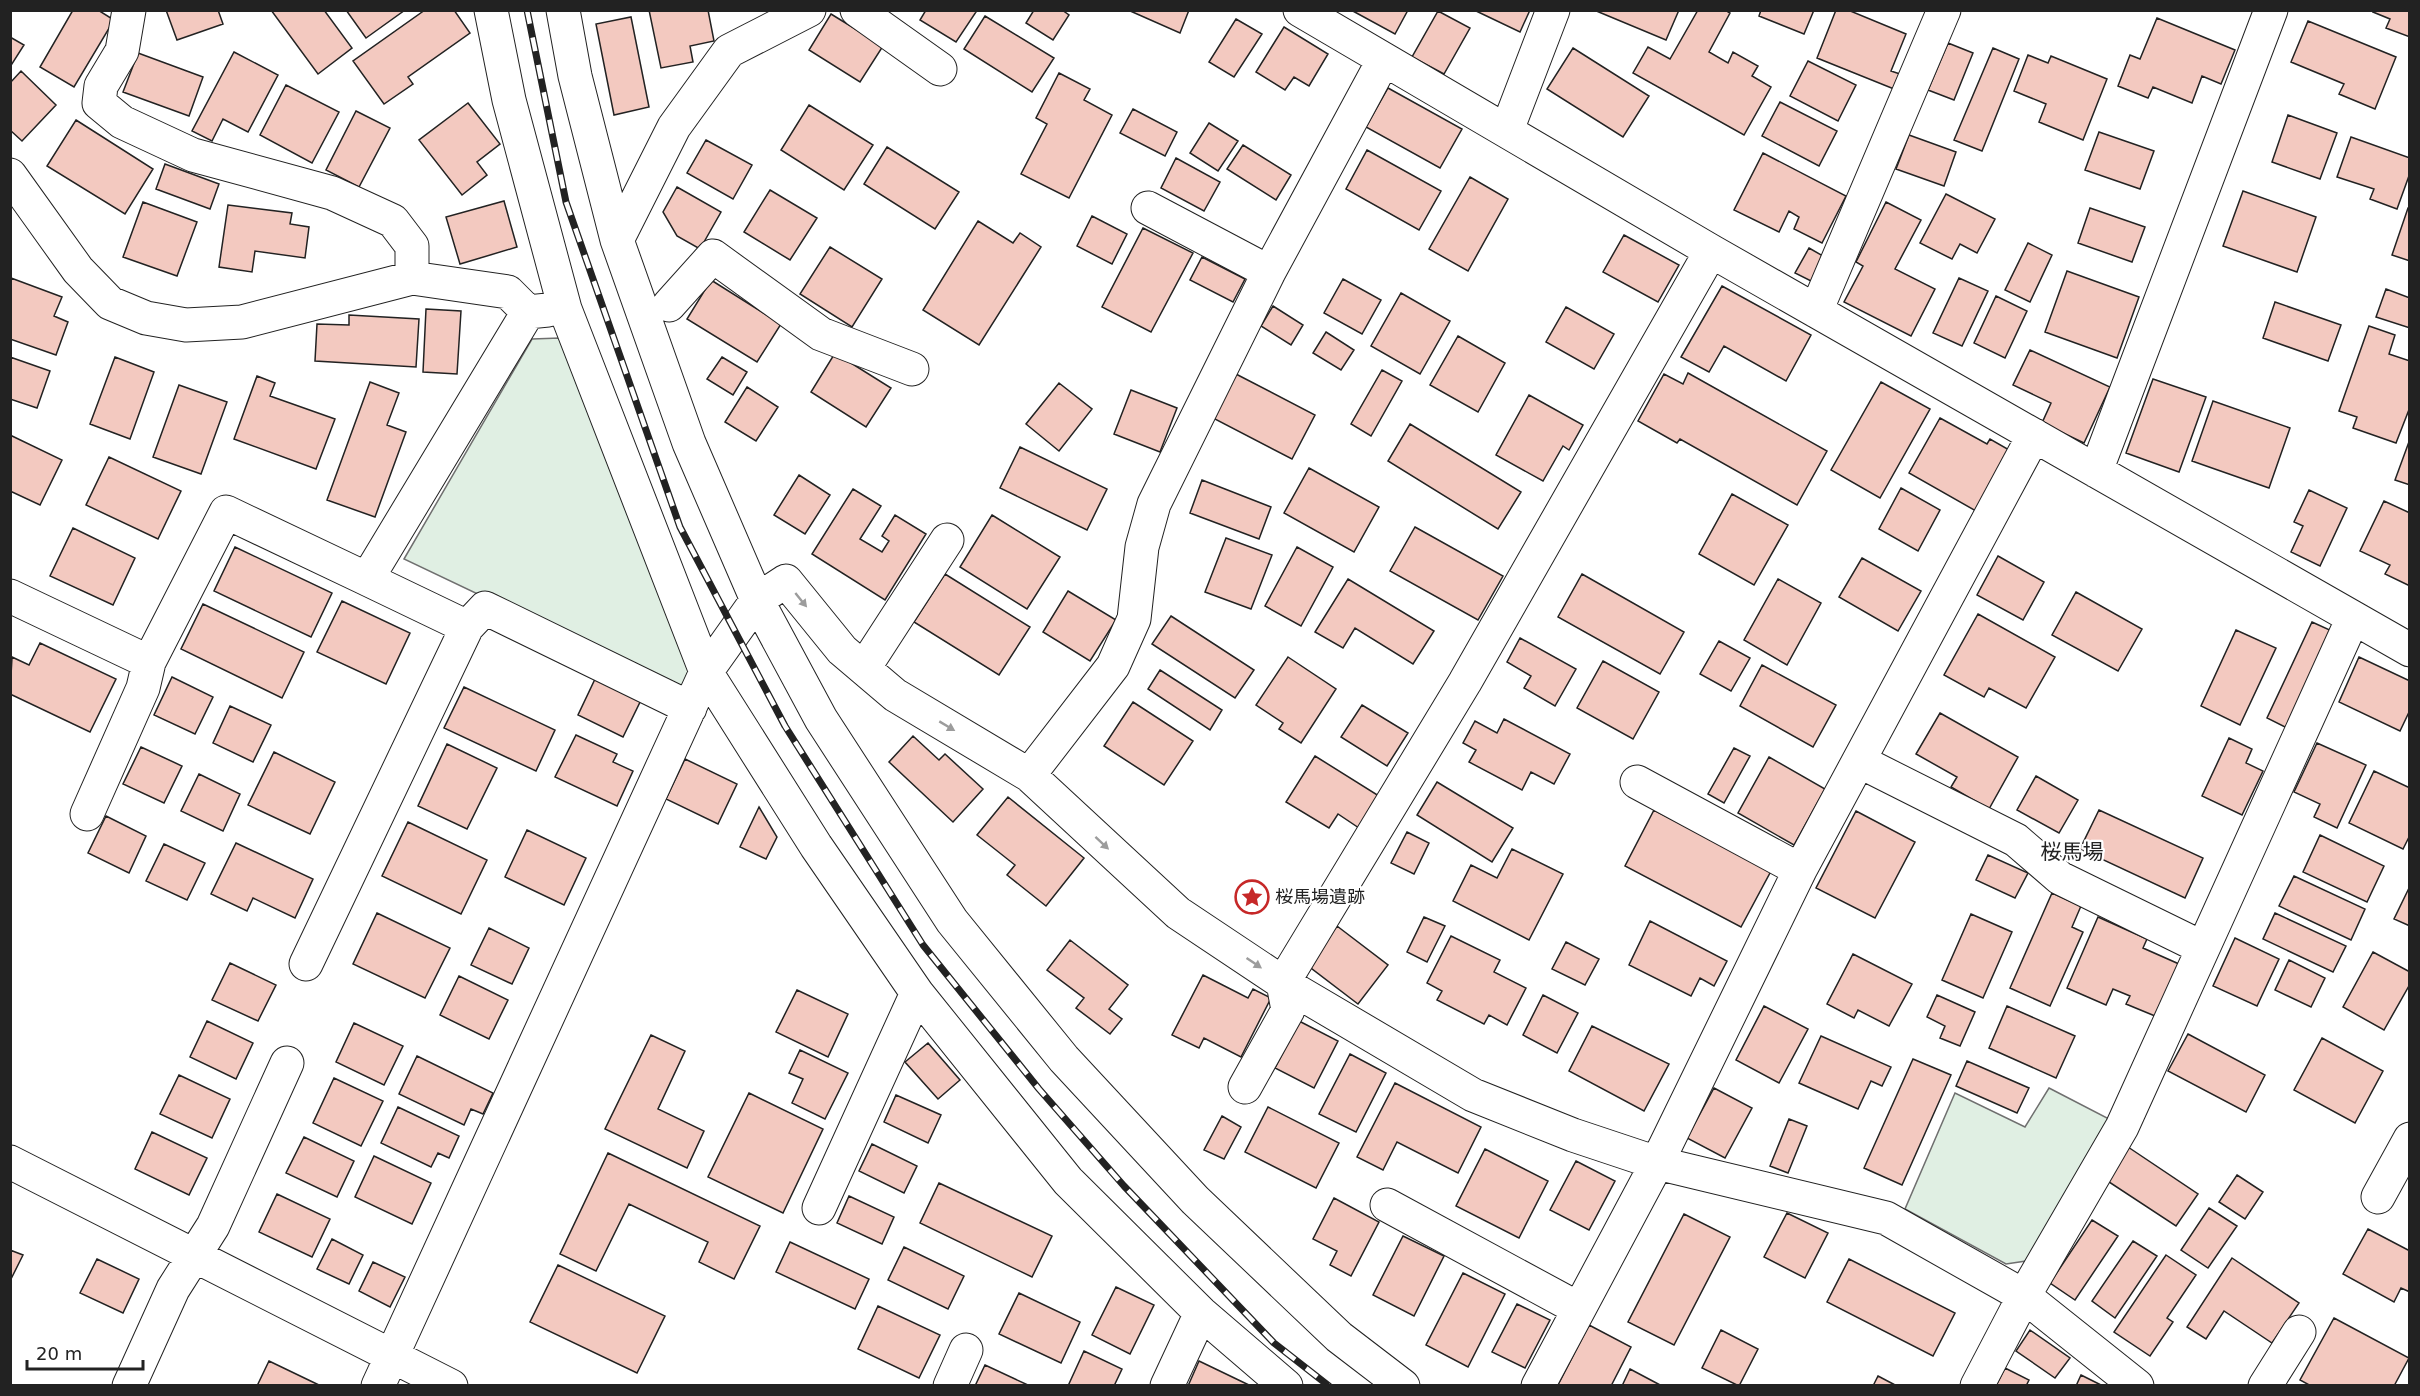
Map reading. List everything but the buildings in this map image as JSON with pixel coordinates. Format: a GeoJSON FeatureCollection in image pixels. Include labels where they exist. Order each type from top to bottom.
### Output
{"type":"FeatureCollection","features":[{"type":"Feature","properties":{"kind":"street"},"geometry":{"type":"LineString","coordinates":[[129,10],[122,51],[101,86],[99,103],[122,122],[193,156],[332,193],[393,221],[412,246],[412,278]]}},
{"type":"Feature","properties":{"kind":"street"},"geometry":{"type":"LineString","coordinates":[[491,10],[509,100],[565,309],[706,672],[816,846],[917,993],[1068,1181],[1201,1313],[1286,1386]]}},
{"type":"Feature","properties":{"kind":"street"},"geometry":{"type":"LineString","coordinates":[[563,10],[575,76],[617,240],[689,443],[757,600],[821,719],[952,921],[1064,1059],[1195,1200],[1339,1337],[1403,1386]]}},
{"type":"Feature","properties":{"kind":"street"},"geometry":{"type":"LineString","coordinates":[[617,240],[674,127],[729,51],[809,10]]}},
{"type":"Feature","properties":{"kind":"street"},"geometry":{"type":"LineString","coordinates":[[857,10],[940,69]]}},
{"type":"Feature","properties":{"kind":"street"},"geometry":{"type":"LineString","coordinates":[[1300,10],[1383,61],[1507,130],[1711,251],[2409,650]]}},
{"type":"Feature","properties":{"kind":"street"},"geometry":{"type":"LineString","coordinates":[[1507,130],[1553,10]]}},
{"type":"Feature","properties":{"kind":"street"},"geometry":{"type":"LineString","coordinates":[[1816,311],[1944,10]]}},
{"type":"Feature","properties":{"kind":"street"},"geometry":{"type":"LineString","coordinates":[[2096,471],[2271,10]]}},
{"type":"Feature","properties":{"kind":"street"},"geometry":{"type":"LineString","coordinates":[[1029,775],[1113,666],[1134,620],[1142,547],[1154,504],[1269,272],[1383,61]]}},
{"type":"Feature","properties":{"kind":"street"},"geometry":{"type":"LineString","coordinates":[[10,175],[78,270],[110,303],[146,318],[186,325],[242,322],[412,278],[508,292],[528,312],[565,309]]}},
{"type":"Feature","properties":{"kind":"street"},"geometry":{"type":"LineString","coordinates":[[1148,208],[1269,272]]}},
{"type":"Feature","properties":{"kind":"street"},"geometry":{"type":"LineString","coordinates":[[1245,1087],[1288,1010],[1283,983],[1465,682],[1711,251]]}},
{"type":"Feature","properties":{"kind":"street"},"geometry":{"type":"LineString","coordinates":[[669,304],[713,255],[821,334],[912,369]]}},
{"type":"Feature","properties":{"kind":"street"},"geometry":{"type":"LineString","coordinates":[[367,579],[528,312]]}},
{"type":"Feature","properties":{"kind":"street"},"geometry":{"type":"LineString","coordinates":[[1538,1386],[1656,1163],[1800,870],[2034,435]]}},
{"type":"Feature","properties":{"kind":"street"},"geometry":{"type":"LineString","coordinates":[[87,814],[143,688],[149,662],[226,512],[467,627]]}},
{"type":"Feature","properties":{"kind":"street"},"geometry":{"type":"LineString","coordinates":[[864,668],[947,540]]}},
{"type":"Feature","properties":{"kind":"street"},"geometry":{"type":"LineString","coordinates":[[378,1386],[706,672],[757,600],[786,581],[842,650],[895,695],[1029,775],[1178,913],[1283,983],[1473,1095],[1573,1135],[1656,1163],[1886,1218],[2024,1296],[2137,1386]]}},
{"type":"Feature","properties":{"kind":"street"},"geometry":{"type":"LineString","coordinates":[[10,596],[149,662]]}},
{"type":"Feature","properties":{"kind":"street"},"geometry":{"type":"LineString","coordinates":[[306,964],[467,627],[485,608],[690,708]]}},
{"type":"Feature","properties":{"kind":"street"},"geometry":{"type":"LineString","coordinates":[[1977,1386],[2024,1296],[2122,1127],[2353,618]]}},
{"type":"Feature","properties":{"kind":"street"},"geometry":{"type":"LineString","coordinates":[[1859,761],[2016,840],[2060,878],[2203,948]]}},
{"type":"Feature","properties":{"kind":"street"},"geometry":{"type":"LineString","coordinates":[[1637,782],[1800,870]]}},
{"type":"Feature","properties":{"kind":"street"},"geometry":{"type":"LineString","coordinates":[[819,1208],[917,993]]}},
{"type":"Feature","properties":{"kind":"street"},"geometry":{"type":"LineString","coordinates":[[129,1386],[173,1289],[213,1226],[287,1063]]}},
{"type":"Feature","properties":{"kind":"street"},"geometry":{"type":"LineString","coordinates":[[2378,1197],[2409,1139]]}},
{"type":"Feature","properties":{"kind":"street"},"geometry":{"type":"LineString","coordinates":[[10,1162],[451,1386]]}},
{"type":"Feature","properties":{"kind":"street"},"geometry":{"type":"LineString","coordinates":[[1388,1205],[1579,1308]]}},
{"type":"Feature","properties":{"kind":"street"},"geometry":{"type":"LineString","coordinates":[[1167,1386],[1201,1313]]}},
{"type":"Feature","properties":{"kind":"street"},"geometry":{"type":"LineString","coordinates":[[2265,1386],[2299,1332]]}},
{"type":"Feature","properties":{"kind":"street"},"geometry":{"type":"LineString","coordinates":[[950,1386],[966,1350]]}},
{"type":"Feature","properties":{"kind":"green space"},"geometry":{"type":"Polygon","coordinates":[[[560,338],[690,668],[680,690],[404,559],[532,339],[560,338]]]}},
{"type":"Feature","properties":{"kind":"green space"},"geometry":{"type":"Polygon","coordinates":[[[2049,1088],[2111,1120],[2026,1261],[2006,1264],[1905,1209],[1955,1093],[2025,1127],[2049,1088]]]}},
{"type":"Feature","properties":{"kind":"railway"},"geometry":{"type":"LineString","coordinates":[[527,10],[566,202],[680,527],[785,726],[923,945],[1039,1089],[1124,1186],[1274,1343],[1329,1386]]}},
{"type":"Feature","properties":{"kind":"place","name":"桜馬場遺跡"},"geometry":{"type":"Point","coordinates":[1252,897]}},
{"type":"Feature","properties":{"kind":"district","name":"桜馬場"},"geometry":{"type":"Point","coordinates":[2072,852]}}]}
